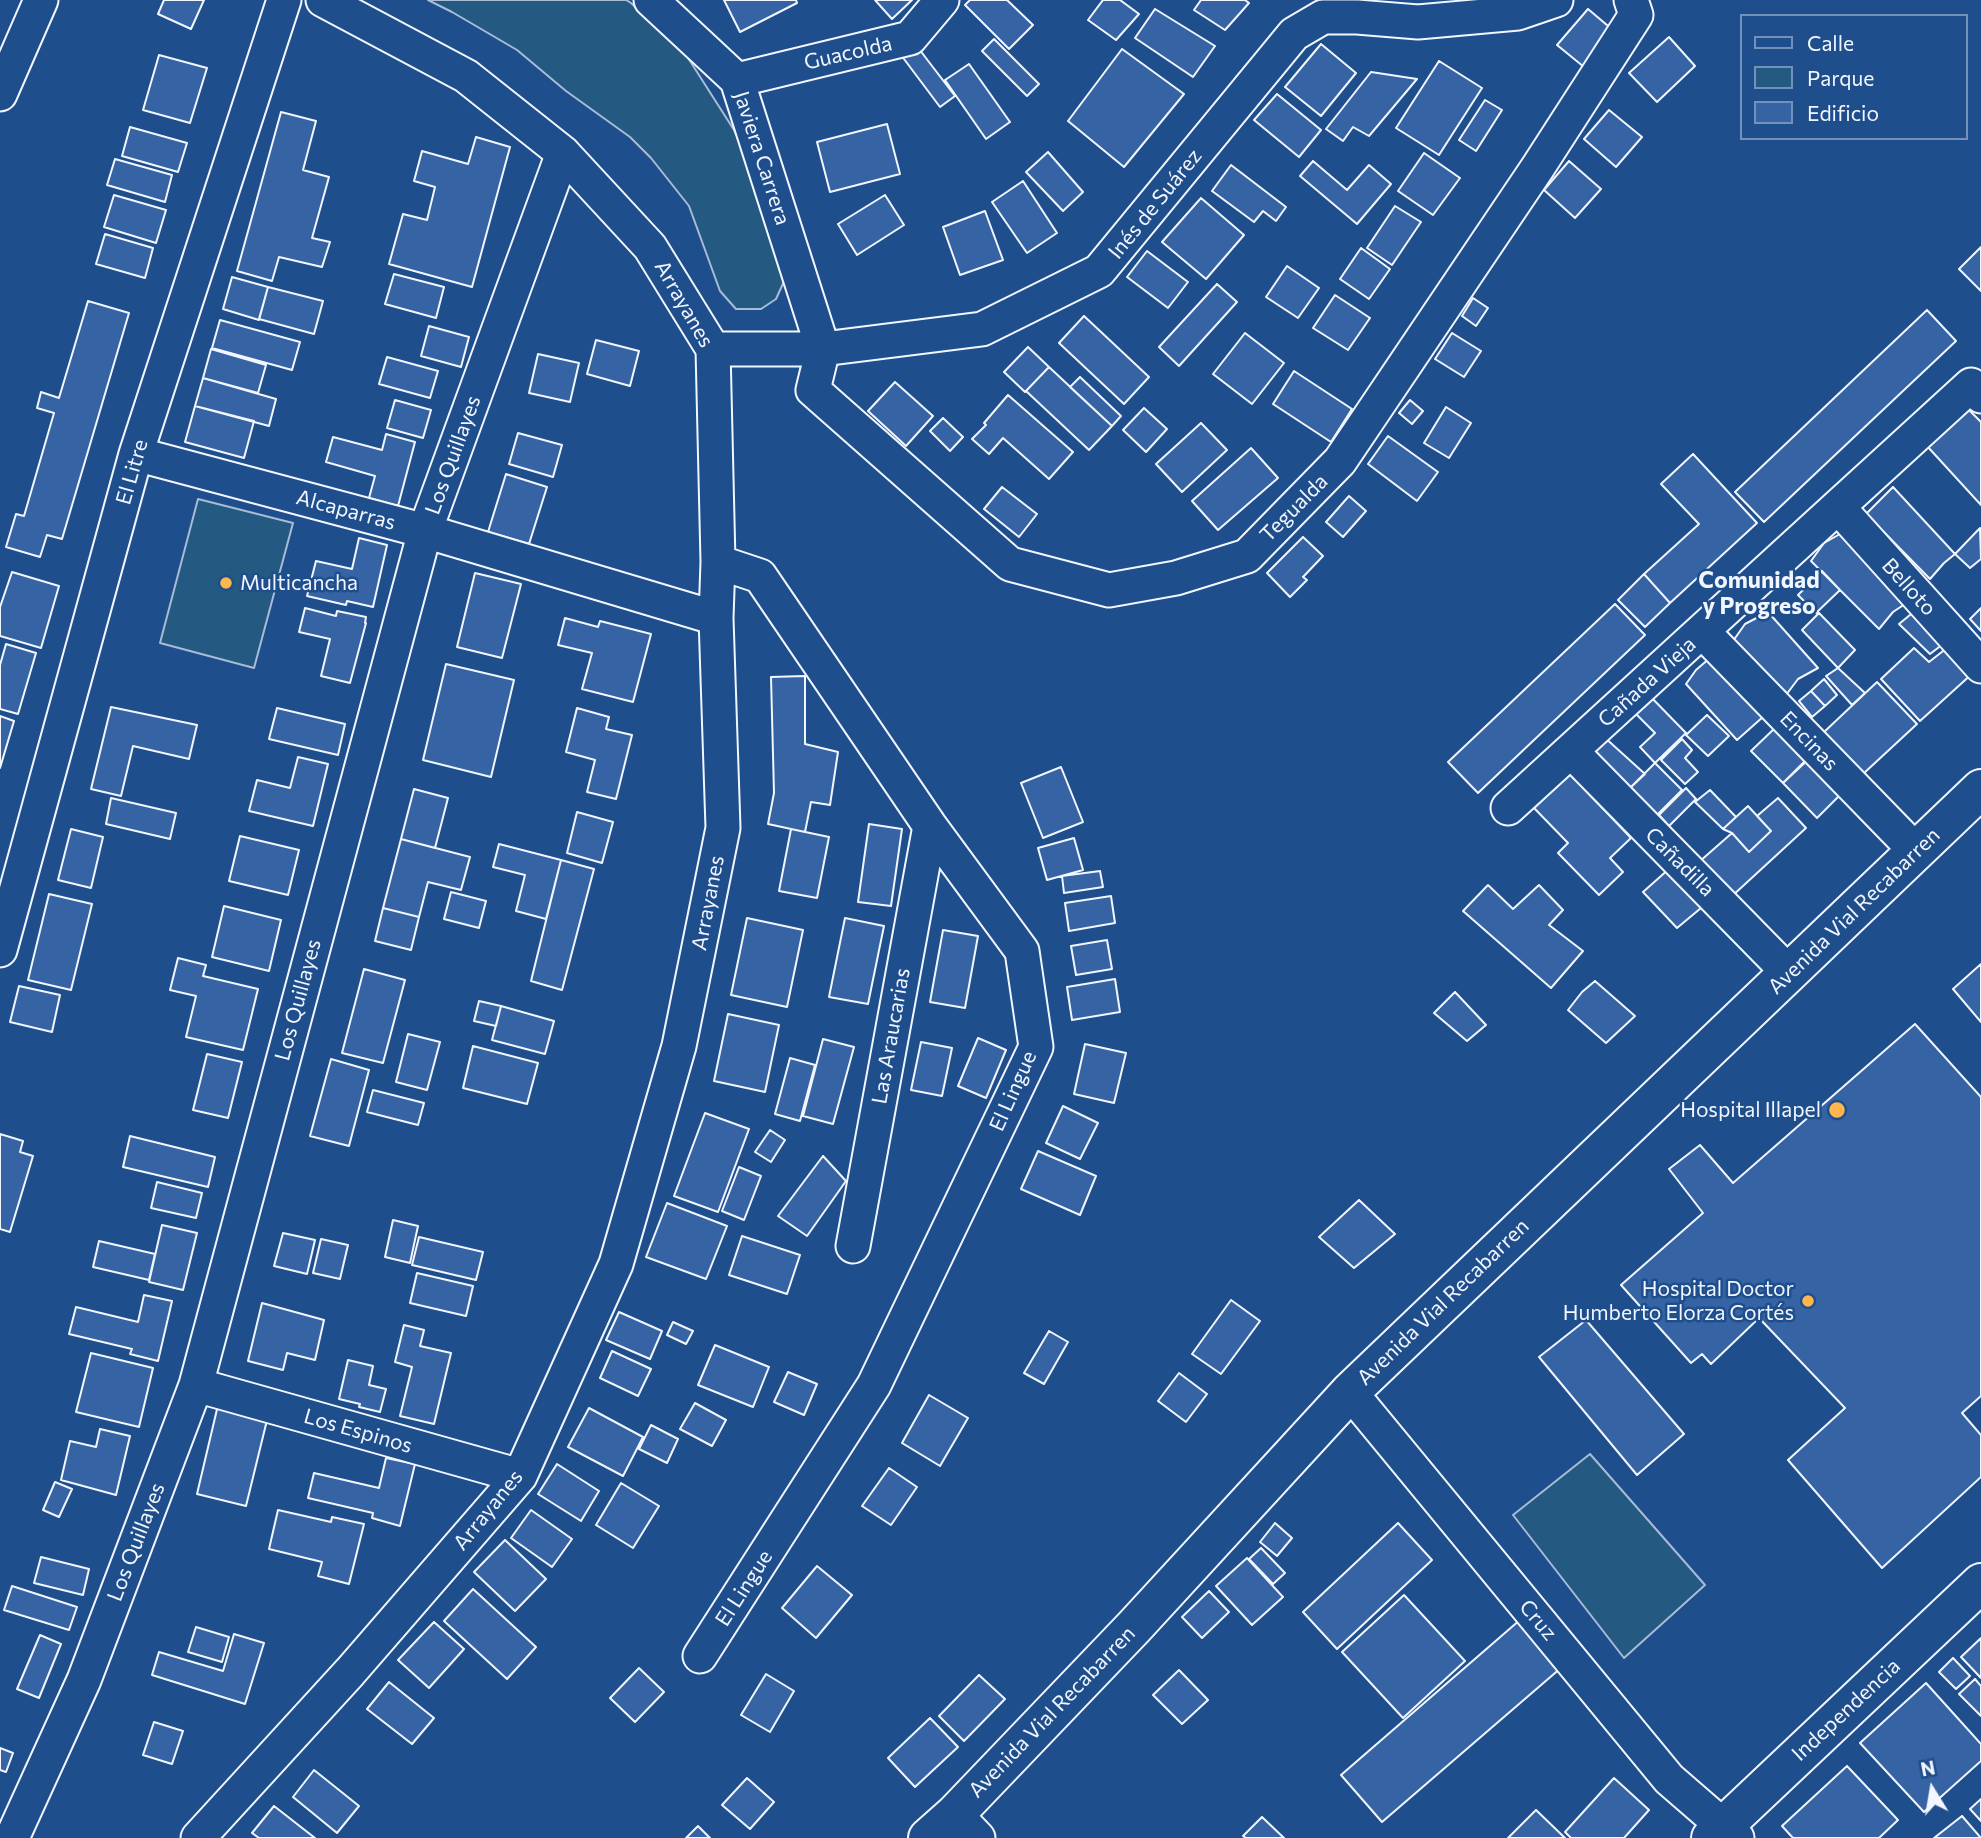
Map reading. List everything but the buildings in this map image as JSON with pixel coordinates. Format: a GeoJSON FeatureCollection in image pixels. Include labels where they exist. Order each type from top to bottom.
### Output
{"type":"FeatureCollection","features":[{"type":"Feature","properties":{"kind":"main road","name":"Avenida Vial Recabarren"},"geometry":{"type":"LineString","coordinates":[[953,1830],[1350,1392],[1981,789]]}},
{"type":"Feature","properties":{"kind":"main road","name":"Independencia"},"geometry":{"type":"LineString","coordinates":[[1724,1834],[1981,1583]]}},
{"type":"Feature","properties":{"kind":"street"},"geometry":{"type":"LineString","coordinates":[[0,94],[41,0]]}},
{"type":"Feature","properties":{"kind":"street","name":"El Litre"},"geometry":{"type":"LineString","coordinates":[[0,950],[136,454],[284,0]]}},
{"type":"Feature","properties":{"kind":"street","name":"Arrayanes"},"geometry":{"type":"LineString","coordinates":[[198,1838],[350,1672],[520,1476],[616,1264],[679,1046],[723,828],[716,618],[719,562],[713,349],[650,247],[563,153],[466,76],[323,0]]}},
{"type":"Feature","properties":{"kind":"street","name":"Javiera Carrera"},"geometry":{"type":"LineString","coordinates":[[651,0],[737,80],[823,349]]}},
{"type":"Feature","properties":{"kind":"street","name":"Guacolda"},"geometry":{"type":"LineString","coordinates":[[737,80],[910,38],[942,0]]}},
{"type":"Feature","properties":{"kind":"street","name":"Inés de Suárez"},"geometry":{"type":"LineString","coordinates":[[713,349],[823,349],[982,329],[1099,271],[1294,34],[1323,8],[1357,17],[1418,22],[1518,13],[1556,0]]}},
{"type":"Feature","properties":{"kind":"street","name":"Tegualda"},"geometry":{"type":"LineString","coordinates":[[823,349],[813,390],[1010,564],[1109,590],[1176,578],[1247,556],[1340,461],[1531,178],[1636,15],[1631,0]]}},
{"type":"Feature","properties":{"kind":"street","name":"Los Quillayes"},"geometry":{"type":"LineString","coordinates":[[12,1838],[84,1680],[196,1385],[425,531],[563,153]]}},
{"type":"Feature","properties":{"kind":"street","name":"Cañada Vieja"},"geometry":{"type":"LineString","coordinates":[[1508,808],[1838,507],[1976,390]]}},
{"type":"Feature","properties":{"kind":"street","name":"Alcaparras"},"geometry":{"type":"LineString","coordinates":[[136,454],[425,531],[716,618]]}},
{"type":"Feature","properties":{"kind":"street","name":"Belloto"},"geometry":{"type":"LineString","coordinates":[[1838,507],[1981,667]]}},
{"type":"Feature","properties":{"kind":"street","name":"El Lingue"},"geometry":{"type":"LineString","coordinates":[[700,1656],[874,1385],[1036,1047],[1022,951],[930,826],[760,576],[719,562]]}},
{"type":"Feature","properties":{"kind":"street","name":"Encinas"},"geometry":{"type":"LineString","coordinates":[[1702,631],[1916,851]]}},
{"type":"Feature","properties":{"kind":"street","name":"Cañadilla"},"geometry":{"type":"LineString","coordinates":[[1570,751],[1789,973]]}},
{"type":"Feature","properties":{"kind":"street","name":"Las Araucarias"},"geometry":{"type":"LineString","coordinates":[[853,1246],[930,826]]}},
{"type":"Feature","properties":{"kind":"street","name":"Los Espinos"},"geometry":{"type":"LineString","coordinates":[[196,1385],[520,1476]]}},
{"type":"Feature","properties":{"kind":"street","name":"Cruz"},"geometry":{"type":"LineString","coordinates":[[1350,1392],[1669,1779],[1724,1834]]}},
{"type":"Feature","properties":{"kind":"green space"},"geometry":{"type":"Polygon","coordinates":[[[428,0],[626,0],[631,3],[683,50],[734,130],[768,199],[786,277],[776,299],[761,309],[736,309],[720,291],[689,206],[651,158],[630,137],[566,91],[517,50],[428,0]]]}},
{"type":"Feature","properties":{"kind":"green space","name":"Multicancha"},"geometry":{"type":"Polygon","coordinates":[[[198,499],[293,523],[254,668],[160,643],[198,499]]]}},
{"type":"Feature","properties":{"kind":"green space"},"geometry":{"type":"Polygon","coordinates":[[[1590,1454],[1705,1585],[1624,1658],[1513,1515],[1590,1454]]]}},
{"type":"Feature","properties":{"kind":"place","name":"Multicancha"},"geometry":{"type":"Point","coordinates":[226,583]}},
{"type":"Feature","properties":{"kind":"place","name":"Hospital Illapel"},"geometry":{"type":"Point","coordinates":[1837,1110]}},
{"type":"Feature","properties":{"kind":"place","name":"Hospital Doctor Humberto Elorza Cortés"},"geometry":{"type":"Point","coordinates":[1808,1301]}},
{"type":"Feature","properties":{"kind":"district","name":"Comunidad y Progreso"},"geometry":{"type":"Point","coordinates":[1759,593]}}]}
